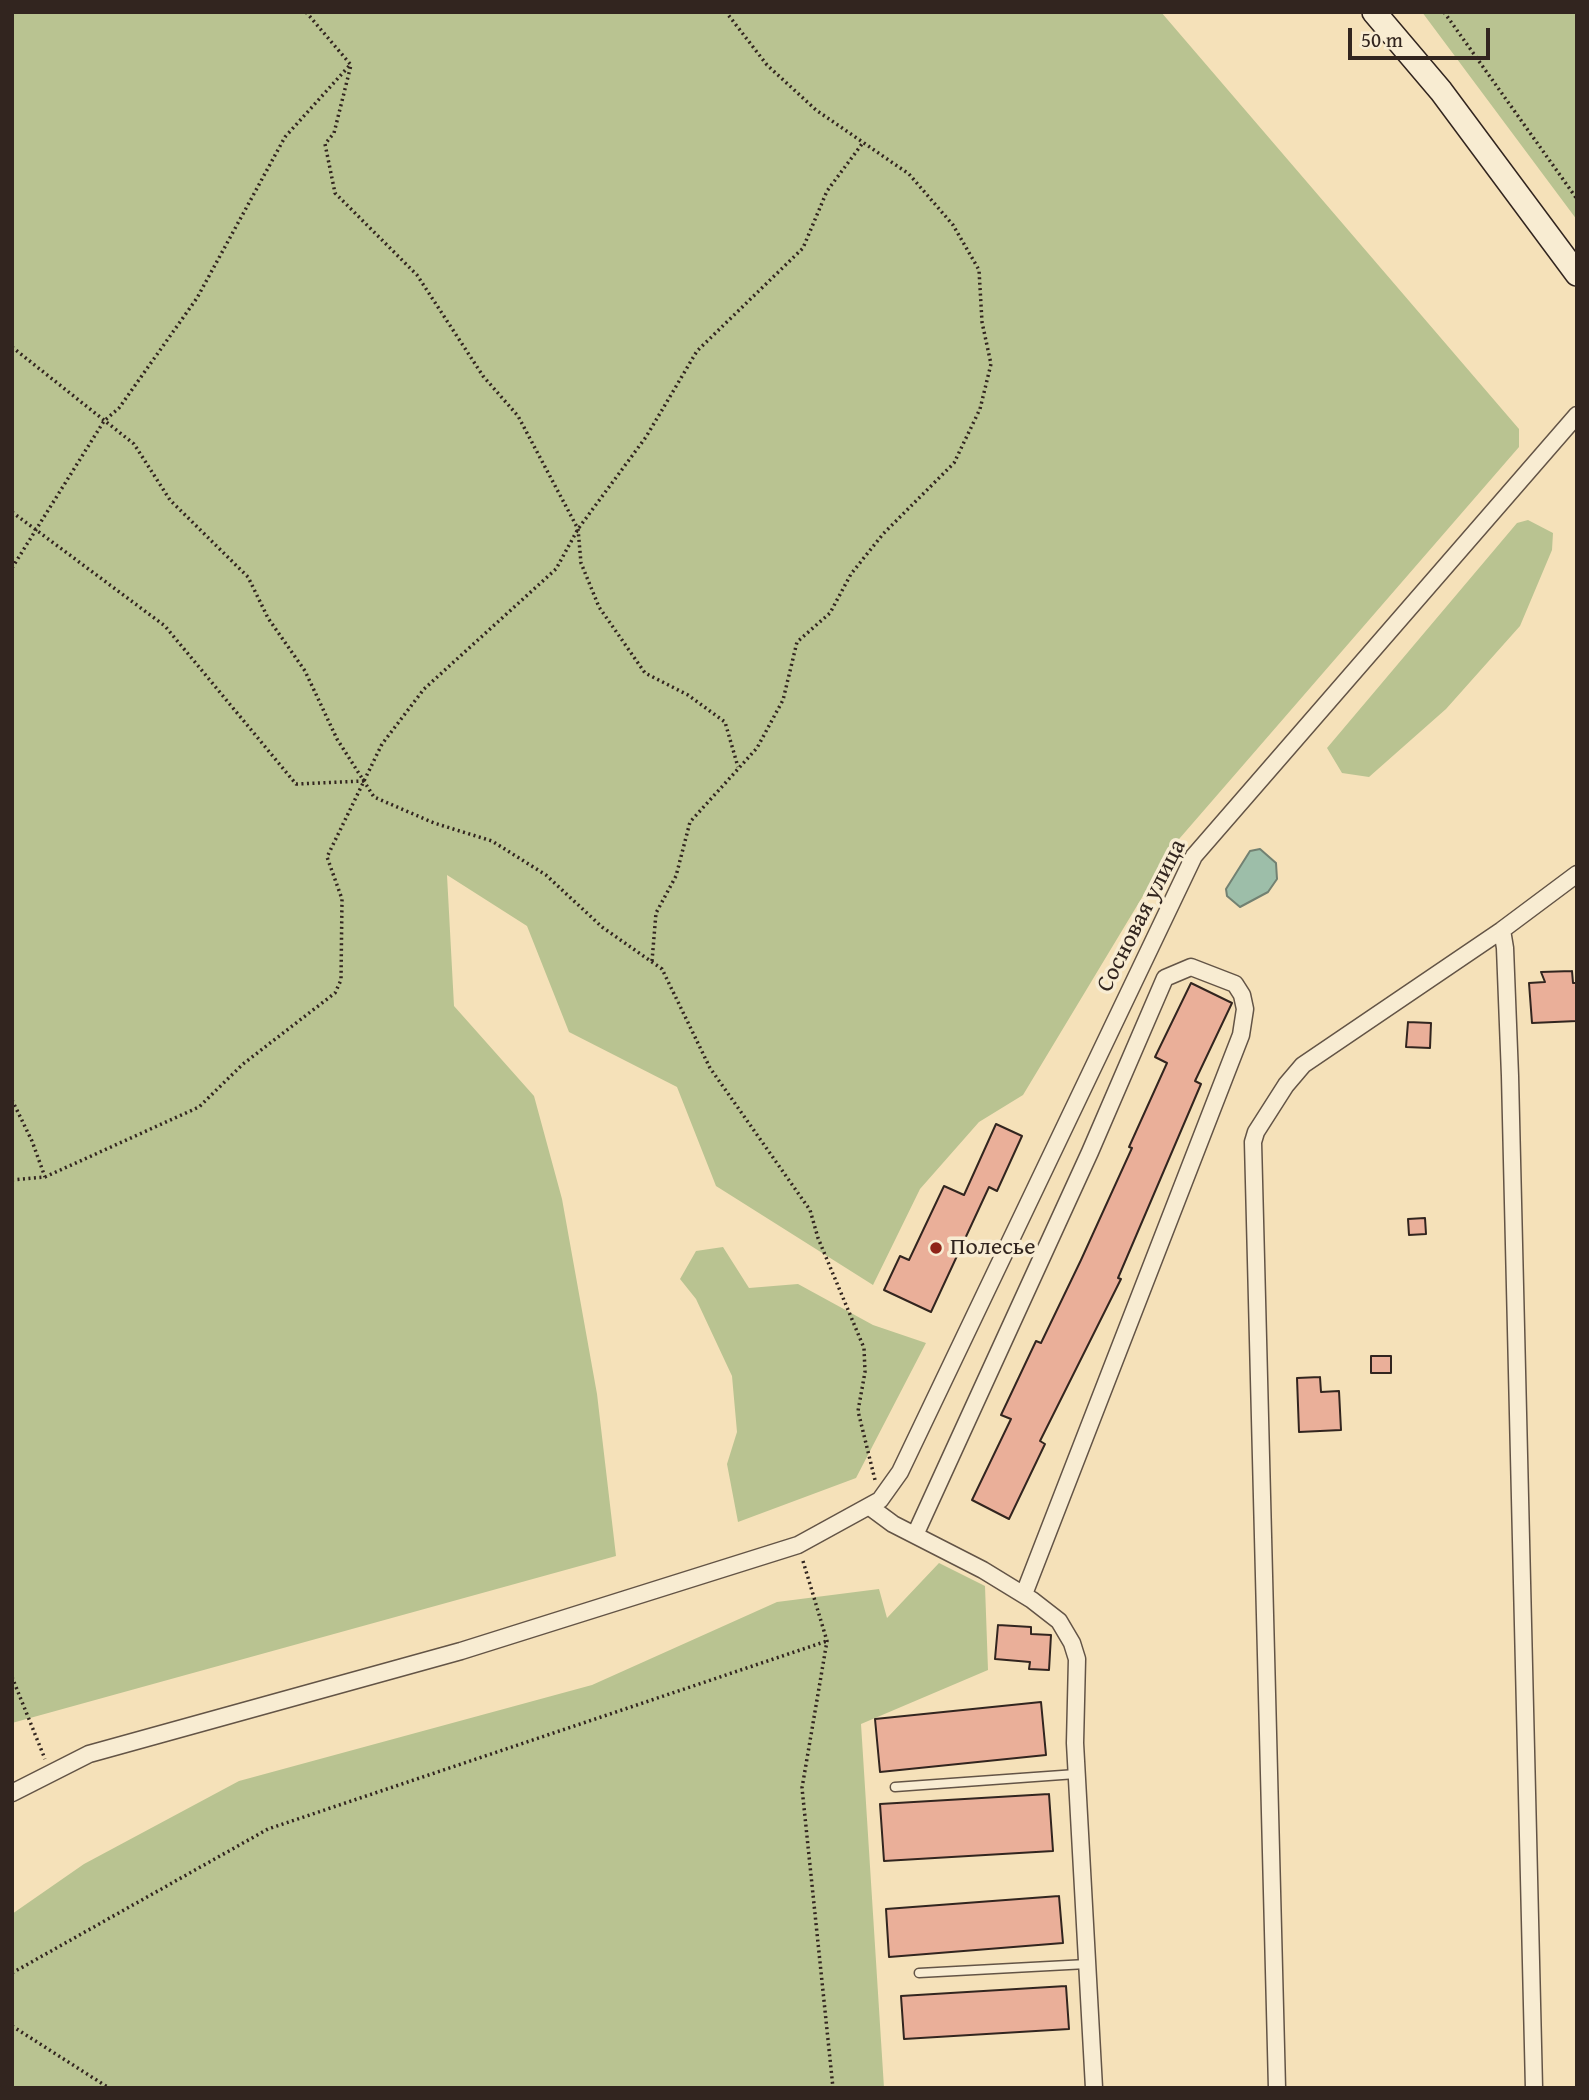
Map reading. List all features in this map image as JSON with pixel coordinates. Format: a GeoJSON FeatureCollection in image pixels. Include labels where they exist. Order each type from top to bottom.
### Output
{"type":"FeatureCollection","features":[{"type":"Feature","properties":{"kind":"main road"},"geometry":{"type":"LineString","coordinates":[[1374,12],[1449,101],[1577,274]]}},
{"type":"Feature","properties":{"kind":"street","name":"Сосновая улица"},"geometry":{"type":"LineString","coordinates":[[871,1506],[900,1472],[1194,856],[1577,415]]}},
{"type":"Feature","properties":{"kind":"street"},"geometry":{"type":"LineString","coordinates":[[1277,2088],[1253,1142],[1256,1132],[1286,1085],[1303,1065],[1502,930],[1577,874]]}},
{"type":"Feature","properties":{"kind":"street"},"geometry":{"type":"LineString","coordinates":[[1502,930],[1510,1076],[1534,2088]]}},
{"type":"Feature","properties":{"kind":"street"},"geometry":{"type":"LineString","coordinates":[[915,1535],[1090,1152],[1165,978],[1191,967],[1236,984],[1245,1009],[1241,1035],[1024,1594]]}},
{"type":"Feature","properties":{"kind":"street"},"geometry":{"type":"LineString","coordinates":[[12,1793],[89,1754],[461,1651],[798,1545],[871,1506],[915,1535],[1024,1594],[1059,1621],[1067,1632],[1077,1659],[1076,1774],[1094,2088]]}},
{"type":"Feature","properties":{"kind":"lane"},"geometry":{"type":"LineString","coordinates":[[895,1787],[1076,1774]]}},
{"type":"Feature","properties":{"kind":"lane"},"geometry":{"type":"LineString","coordinates":[[919,1973],[1087,1964]]}},
{"type":"Feature","properties":{"kind":"path"},"geometry":{"type":"LineString","coordinates":[[306,12],[351,65]]}},
{"type":"Feature","properties":{"kind":"path"},"geometry":{"type":"LineString","coordinates":[[652,961],[656,913],[676,876],[690,822],[757,748],[783,700],[797,642],[830,613],[851,574],[883,534],[954,463],[981,409],[991,364],[982,321],[979,270],[953,225],[909,174],[816,110],[767,65],[726,12]]}},
{"type":"Feature","properties":{"kind":"path"},"geometry":{"type":"LineString","coordinates":[[1444,12],[1577,200]]}},
{"type":"Feature","properties":{"kind":"path"},"geometry":{"type":"LineString","coordinates":[[12,568],[104,421],[119,408],[197,298],[285,137],[351,65]]}},
{"type":"Feature","properties":{"kind":"path"},"geometry":{"type":"LineString","coordinates":[[351,65],[334,133],[325,144],[335,193],[417,275],[483,376],[518,416],[578,529],[581,563],[599,607],[645,673],[688,695],[725,722],[738,767]]}},
{"type":"Feature","properties":{"kind":"path"},"geometry":{"type":"LineString","coordinates":[[12,1180],[45,1177],[199,1107],[243,1064],[335,993],[341,980],[342,899],[327,857],[382,744],[424,689],[556,569],[578,529],[646,437],[697,351],[803,248],[827,191],[862,144]]}},
{"type":"Feature","properties":{"kind":"path"},"geometry":{"type":"LineString","coordinates":[[12,347],[134,444],[170,500],[248,577],[268,618],[305,671],[337,738],[374,797],[434,823],[492,841],[546,875],[602,927],[663,969],[710,1068],[810,1210],[818,1238],[864,1348],[865,1372],[859,1411],[871,1506]]}},
{"type":"Feature","properties":{"kind":"path"},"geometry":{"type":"LineString","coordinates":[[12,512],[165,626],[296,783],[364,781]]}},
{"type":"Feature","properties":{"kind":"path"},"geometry":{"type":"LineString","coordinates":[[12,1100],[32,1140],[45,1177]]}},
{"type":"Feature","properties":{"kind":"path"},"geometry":{"type":"LineString","coordinates":[[798,1545],[827,1641],[802,1788],[833,2088]]}},
{"type":"Feature","properties":{"kind":"path"},"geometry":{"type":"LineString","coordinates":[[12,1973],[268,1829],[827,1641]]}},
{"type":"Feature","properties":{"kind":"path"},"geometry":{"type":"LineString","coordinates":[[12,1677],[50,1772]]}},
{"type":"Feature","properties":{"kind":"path"},"geometry":{"type":"LineString","coordinates":[[12,2026],[109,2088]]}},
{"type":"Feature","properties":{"kind":"shaded area"},"geometry":{"type":"Polygon","coordinates":[[[12,12],[1161,12],[1519,429],[1519,447],[1173,846],[1023,1095],[979,1122],[920,1189],[873,1285],[716,1186],[677,1087],[569,1032],[527,926],[447,875],[454,1006],[534,1096],[562,1199],[597,1394],[616,1556],[12,1723],[12,12]]]}},
{"type":"Feature","properties":{"kind":"shaded area"},"geometry":{"type":"Polygon","coordinates":[[[1422,12],[1577,12],[1577,220],[1422,12]]]}},
{"type":"Feature","properties":{"kind":"shaded area"},"geometry":{"type":"Polygon","coordinates":[[[1528,520],[1553,533],[1552,550],[1520,626],[1446,709],[1369,777],[1342,773],[1327,748],[1517,523],[1528,520]]]}},
{"type":"Feature","properties":{"kind":"shaded area"},"geometry":{"type":"Polygon","coordinates":[[[1260,849],[1276,863],[1277,879],[1268,892],[1240,907],[1227,896],[1226,889],[1250,851],[1260,849]]]}},
{"type":"Feature","properties":{"kind":"shaded area"},"geometry":{"type":"Polygon","coordinates":[[[723,1247],[749,1288],[798,1284],[873,1325],[926,1343],[856,1478],[738,1522],[727,1464],[737,1432],[732,1376],[696,1299],[680,1279],[696,1251],[723,1247]]]}},
{"type":"Feature","properties":{"kind":"shaded area"},"geometry":{"type":"Polygon","coordinates":[[[939,1563],[985,1586],[988,1670],[861,1724],[884,2088],[12,2088],[12,1914],[84,1864],[239,1781],[592,1685],[777,1602],[879,1589],[887,1618],[939,1563]]]}},
{"type":"Feature","properties":{"kind":"building"},"geometry":{"type":"Polygon","coordinates":[[[1572,971],[1573,983],[1577,983],[1577,1021],[1532,1023],[1529,983],[1545,982],[1541,972],[1572,971]]]}},
{"type":"Feature","properties":{"kind":"building"},"geometry":{"type":"Polygon","coordinates":[[[1191,983],[1232,1003],[1195,1081],[1201,1084],[1118,1278],[1121,1279],[1040,1441],[1045,1444],[1009,1519],[972,1500],[1011,1419],[1001,1415],[1036,1341],[1041,1343],[1132,1148],[1129,1147],[1167,1063],[1155,1057],[1191,983]]]}},
{"type":"Feature","properties":{"kind":"building"},"geometry":{"type":"Polygon","coordinates":[[[1408,1022],[1431,1023],[1430,1048],[1406,1047],[1408,1022]]]}},
{"type":"Feature","properties":{"kind":"building"},"geometry":{"type":"Polygon","coordinates":[[[996,1124],[1022,1136],[997,1191],[989,1187],[931,1312],[884,1290],[900,1256],[909,1260],[944,1186],[964,1195],[996,1124]]]}},
{"type":"Feature","properties":{"kind":"building"},"geometry":{"type":"Polygon","coordinates":[[[1425,1218],[1426,1234],[1409,1235],[1408,1219],[1425,1218]]]}},
{"type":"Feature","properties":{"kind":"building"},"geometry":{"type":"Polygon","coordinates":[[[1371,1356],[1391,1356],[1391,1373],[1371,1373],[1371,1356]]]}},
{"type":"Feature","properties":{"kind":"building"},"geometry":{"type":"Polygon","coordinates":[[[1320,1377],[1321,1392],[1339,1391],[1341,1430],[1299,1432],[1297,1378],[1320,1377]]]}},
{"type":"Feature","properties":{"kind":"building"},"geometry":{"type":"Polygon","coordinates":[[[998,1625],[1031,1627],[1031,1634],[1051,1635],[1049,1670],[1029,1669],[1030,1662],[995,1659],[998,1625]]]}},
{"type":"Feature","properties":{"kind":"building"},"geometry":{"type":"Polygon","coordinates":[[[1041,1702],[1046,1755],[880,1772],[875,1719],[1041,1702]]]}},
{"type":"Feature","properties":{"kind":"building"},"geometry":{"type":"Polygon","coordinates":[[[1049,1794],[1053,1851],[884,1861],[880,1804],[1049,1794]]]}},
{"type":"Feature","properties":{"kind":"building"},"geometry":{"type":"Polygon","coordinates":[[[1059,1896],[1063,1943],[889,1957],[886,1909],[1059,1896]]]}},
{"type":"Feature","properties":{"kind":"building"},"geometry":{"type":"Polygon","coordinates":[[[1066,1986],[1069,2029],[904,2039],[901,1996],[1066,1986]]]}},
{"type":"Feature","properties":{"kind":"place","name":"Полесье"},"geometry":{"type":"Point","coordinates":[936,1248]}}]}
